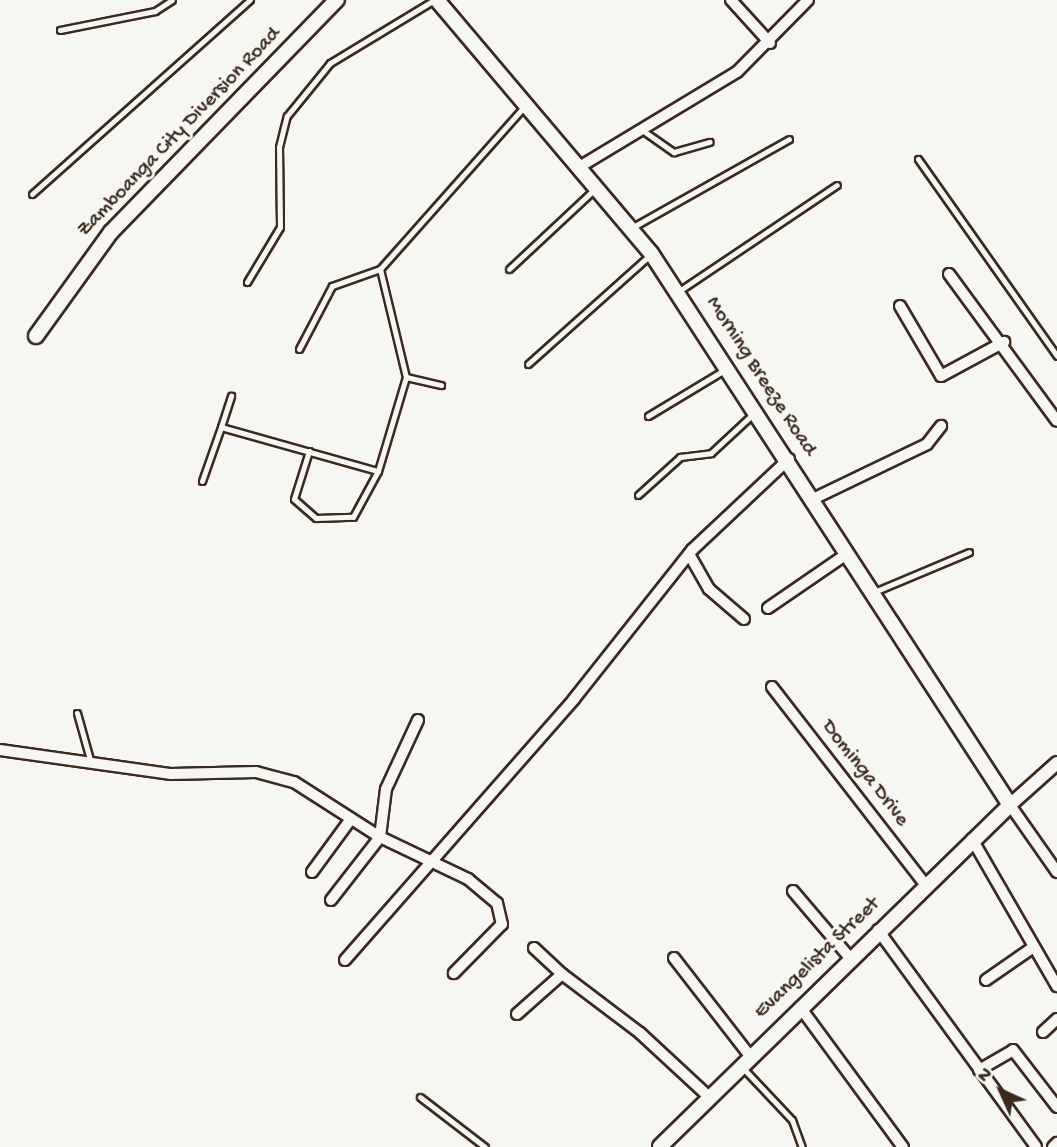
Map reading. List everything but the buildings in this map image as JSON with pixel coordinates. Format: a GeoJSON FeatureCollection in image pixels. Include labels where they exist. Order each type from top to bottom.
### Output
{"type":"FeatureCollection","features":[{"type":"Feature","properties":{"kind":"main road","name":"Zamboanga City Diversion Road"},"geometry":{"type":"LineString","coordinates":[[36,336],[141,199],[337,0]]}},
{"type":"Feature","properties":{"kind":"main road","name":"Morning Breeze Road"},"geometry":{"type":"LineString","coordinates":[[435,0],[528,102],[651,253],[815,498],[871,593],[1010,805]]}},
{"type":"Feature","properties":{"kind":"main road","name":"Evangelista Street"},"geometry":{"type":"LineString","coordinates":[[660,1147],[925,884],[1010,805]]}},
{"type":"Feature","properties":{"kind":"street"},"geometry":{"type":"LineString","coordinates":[[731,0],[770,43]]}},
{"type":"Feature","properties":{"kind":"street"},"geometry":{"type":"LineString","coordinates":[[581,166],[737,72],[770,43],[808,0]]}},
{"type":"Feature","properties":{"kind":"street"},"geometry":{"type":"LineString","coordinates":[[949,274],[1004,342],[1057,421]]}},
{"type":"Feature","properties":{"kind":"street"},"geometry":{"type":"LineString","coordinates":[[900,306],[941,376],[1004,342]]}},
{"type":"Feature","properties":{"kind":"street"},"geometry":{"type":"LineString","coordinates":[[815,498],[926,443],[941,426]]}},
{"type":"Feature","properties":{"kind":"street"},"geometry":{"type":"LineString","coordinates":[[345,960],[597,671],[689,554],[789,459]]}},
{"type":"Feature","properties":{"kind":"street"},"geometry":{"type":"LineString","coordinates":[[768,608],[848,553]]}},
{"type":"Feature","properties":{"kind":"street"},"geometry":{"type":"LineString","coordinates":[[689,554],[709,589],[744,619]]}},
{"type":"Feature","properties":{"kind":"street","name":"Dominga Drive"},"geometry":{"type":"LineString","coordinates":[[772,687],[925,884]]}},
{"type":"Feature","properties":{"kind":"street"},"geometry":{"type":"LineString","coordinates":[[331,900],[380,837],[386,789],[418,720]]}},
{"type":"Feature","properties":{"kind":"street"},"geometry":{"type":"LineString","coordinates":[[0,750],[171,774],[275,775],[380,837],[468,880],[503,911],[498,929],[454,973]]}},
{"type":"Feature","properties":{"kind":"street"},"geometry":{"type":"LineString","coordinates":[[1057,763],[1010,805],[1057,872]]}},
{"type":"Feature","properties":{"kind":"street"},"geometry":{"type":"LineString","coordinates":[[312,872],[351,819]]}},
{"type":"Feature","properties":{"kind":"street"},"geometry":{"type":"LineString","coordinates":[[972,839],[1032,948],[1057,986]]}},
{"type":"Feature","properties":{"kind":"street"},"geometry":{"type":"LineString","coordinates":[[793,891],[850,958]]}},
{"type":"Feature","properties":{"kind":"street"},"geometry":{"type":"LineString","coordinates":[[878,930],[1036,1147]]}},
{"type":"Feature","properties":{"kind":"street"},"geometry":{"type":"LineString","coordinates":[[534,948],[562,974],[640,1032],[709,1097]]}},
{"type":"Feature","properties":{"kind":"street"},"geometry":{"type":"LineString","coordinates":[[986,980],[1032,948]]}},
{"type":"Feature","properties":{"kind":"street"},"geometry":{"type":"LineString","coordinates":[[674,958],[745,1060]]}},
{"type":"Feature","properties":{"kind":"street"},"geometry":{"type":"LineString","coordinates":[[517,1014],[562,974]]}},
{"type":"Feature","properties":{"kind":"street"},"geometry":{"type":"LineString","coordinates":[[800,1007],[904,1147]]}},
{"type":"Feature","properties":{"kind":"street"},"geometry":{"type":"LineString","coordinates":[[1043,1032],[1057,1019]]}},
{"type":"Feature","properties":{"kind":"street"},"geometry":{"type":"LineString","coordinates":[[979,1070],[1013,1050],[1057,1107]]}},
{"type":"Feature","properties":{"kind":"street"},"geometry":{"type":"LineString","coordinates":[[1053,1147],[1057,1143]]}},
{"type":"Feature","properties":{"kind":"lane"},"geometry":{"type":"LineString","coordinates":[[60,30],[155,11],[172,0]]}},
{"type":"Feature","properties":{"kind":"lane"},"geometry":{"type":"LineString","coordinates":[[32,194],[250,0]]}},
{"type":"Feature","properties":{"kind":"lane"},"geometry":{"type":"LineString","coordinates":[[247,282],[280,227],[279,147],[287,116],[330,63],[435,0]]}},
{"type":"Feature","properties":{"kind":"lane"},"geometry":{"type":"LineString","coordinates":[[299,349],[332,286],[380,269],[528,102]]}},
{"type":"Feature","properties":{"kind":"lane"},"geometry":{"type":"LineString","coordinates":[[642,130],[674,152],[710,142]]}},
{"type":"Feature","properties":{"kind":"lane"},"geometry":{"type":"LineString","coordinates":[[631,228],[789,139]]}},
{"type":"Feature","properties":{"kind":"lane"},"geometry":{"type":"LineString","coordinates":[[918,159],[1057,356]]}},
{"type":"Feature","properties":{"kind":"lane"},"geometry":{"type":"LineString","coordinates":[[678,291],[837,185]]}},
{"type":"Feature","properties":{"kind":"lane"},"geometry":{"type":"LineString","coordinates":[[509,269],[598,186]]}},
{"type":"Feature","properties":{"kind":"lane"},"geometry":{"type":"LineString","coordinates":[[528,364],[651,253]]}},
{"type":"Feature","properties":{"kind":"lane"},"geometry":{"type":"LineString","coordinates":[[309,451],[294,499],[316,518],[353,517],[378,471],[406,377],[380,269]]}},
{"type":"Feature","properties":{"kind":"lane"},"geometry":{"type":"LineString","coordinates":[[648,416],[729,367]]}},
{"type":"Feature","properties":{"kind":"lane"},"geometry":{"type":"LineString","coordinates":[[406,377],[441,385]]}},
{"type":"Feature","properties":{"kind":"lane"},"geometry":{"type":"LineString","coordinates":[[202,481],[231,396]]}},
{"type":"Feature","properties":{"kind":"lane"},"geometry":{"type":"LineString","coordinates":[[639,495],[680,457],[711,453],[757,410]]}},
{"type":"Feature","properties":{"kind":"lane"},"geometry":{"type":"LineString","coordinates":[[221,427],[378,471]]}},
{"type":"Feature","properties":{"kind":"lane"},"geometry":{"type":"LineString","coordinates":[[871,593],[969,552]]}},
{"type":"Feature","properties":{"kind":"lane"},"geometry":{"type":"LineString","coordinates":[[77,713],[91,763]]}},
{"type":"Feature","properties":{"kind":"lane"},"geometry":{"type":"LineString","coordinates":[[745,1060],[792,1120],[802,1147]]}},
{"type":"Feature","properties":{"kind":"lane"},"geometry":{"type":"LineString","coordinates":[[420,1097],[485,1147]]}}]}
